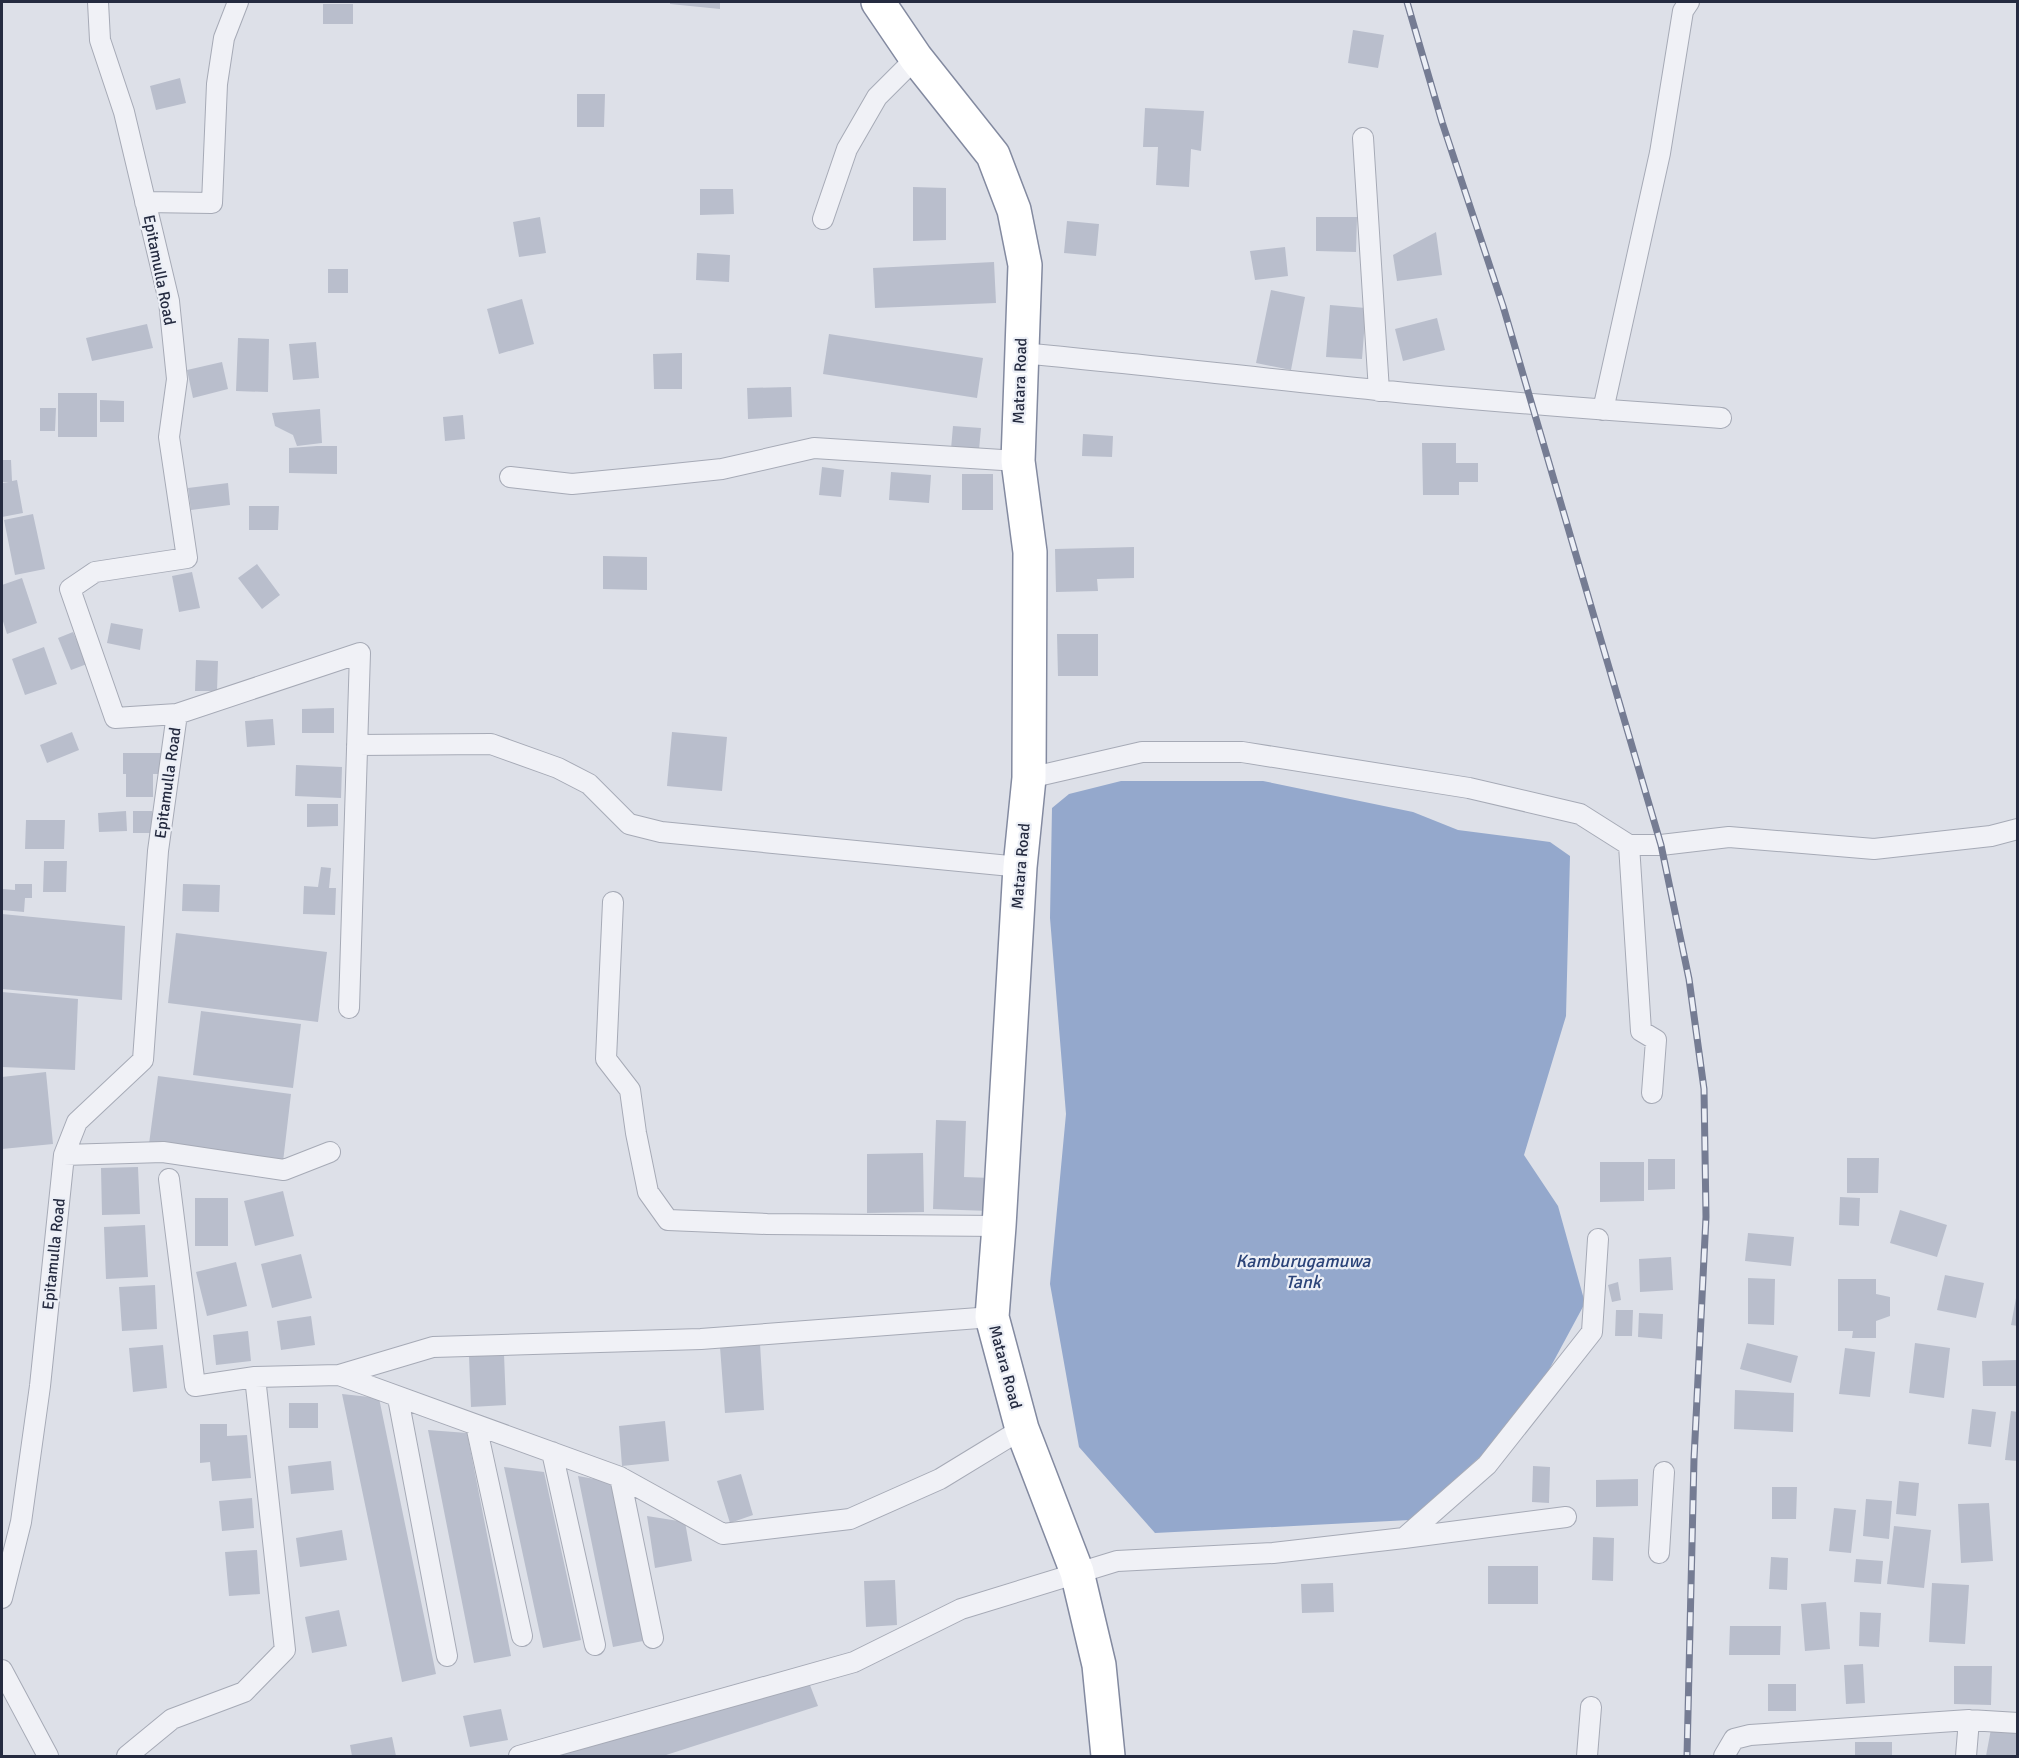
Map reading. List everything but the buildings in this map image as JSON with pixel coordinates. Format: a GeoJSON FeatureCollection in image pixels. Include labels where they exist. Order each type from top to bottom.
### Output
{"type":"FeatureCollection","features":[{"type":"Feature","properties":{"kind":"highway","name":"Matara Road"},"geometry":{"type":"LineString","coordinates":[[878,2],[916,58],[993,155],[1014,210],[1024,265],[1018,461],[1030,552],[1029,778],[1020,867],[992,1317],[1023,1429],[1077,1572],[1098,1665],[1108,1756]]}},
{"type":"Feature","properties":{"kind":"street","name":"Epitamulla Road"},"geometry":{"type":"LineString","coordinates":[[2,1598],[23,1511],[40,1386],[64,1155],[77,1122],[143,1060],[158,851],[177,714],[115,718],[70,590],[95,572],[187,558],[169,437],[177,379],[168,302],[124,112],[100,40],[98,2]]}},
{"type":"Feature","properties":{"kind":"street"},"geometry":{"type":"LineString","coordinates":[[145,202],[212,203],[217,84],[224,38],[238,2]]}},
{"type":"Feature","properties":{"kind":"street"},"geometry":{"type":"LineString","coordinates":[[1604,410],[1660,153],[1683,11],[1689,2]]}},
{"type":"Feature","properties":{"kind":"street"},"geometry":{"type":"LineString","coordinates":[[823,219],[847,149],[877,97],[916,58]]}},
{"type":"Feature","properties":{"kind":"street"},"geometry":{"type":"LineString","coordinates":[[1363,138],[1379,390]]}},
{"type":"Feature","properties":{"kind":"street"},"geometry":{"type":"LineString","coordinates":[[1020,353],[1154,365],[1379,390],[1722,418]]}},
{"type":"Feature","properties":{"kind":"street"},"geometry":{"type":"LineString","coordinates":[[510,477],[572,484],[722,469],[814,448],[1018,461]]}},
{"type":"Feature","properties":{"kind":"street"},"geometry":{"type":"LineString","coordinates":[[177,714],[360,653],[349,1008]]}},
{"type":"Feature","properties":{"kind":"street"},"geometry":{"type":"LineString","coordinates":[[357,745],[491,744],[558,768],[589,784],[629,825],[661,832],[1020,867]]}},
{"type":"Feature","properties":{"kind":"street"},"geometry":{"type":"LineString","coordinates":[[1029,778],[1142,752],[1242,752],[1469,788],[1569,811],[1580,814],[1629,845],[1661,845],[1729,837],[1874,849],[1990,836],[2018,829]]}},
{"type":"Feature","properties":{"kind":"street"},"geometry":{"type":"LineString","coordinates":[[1629,845],[1641,1031],[1656,1040],[1652,1093]]}},
{"type":"Feature","properties":{"kind":"street"},"geometry":{"type":"LineString","coordinates":[[613,902],[606,1059],[630,1090],[648,1192],[668,1220],[767,1224],[999,1226]]}},
{"type":"Feature","properties":{"kind":"street"},"geometry":{"type":"LineString","coordinates":[[64,1155],[163,1152],[285,1170],[330,1152]]}},
{"type":"Feature","properties":{"kind":"street"},"geometry":{"type":"LineString","coordinates":[[169,1179],[195,1386],[255,1377],[339,1375],[433,1347],[701,1339],[992,1317]]}},
{"type":"Feature","properties":{"kind":"street"},"geometry":{"type":"LineString","coordinates":[[1404,1538],[1487,1465],[1592,1332],[1598,1239]]}},
{"type":"Feature","properties":{"kind":"street"},"geometry":{"type":"LineString","coordinates":[[339,1375],[620,1477],[723,1534],[850,1519],[940,1479],[1023,1429]]}},
{"type":"Feature","properties":{"kind":"street"},"geometry":{"type":"LineString","coordinates":[[127,1756],[172,1719],[244,1692],[285,1650],[255,1377]]}},
{"type":"Feature","properties":{"kind":"street"},"geometry":{"type":"LineString","coordinates":[[398,1398],[447,1656]]}},
{"type":"Feature","properties":{"kind":"street"},"geometry":{"type":"LineString","coordinates":[[476,1425],[522,1636]]}},
{"type":"Feature","properties":{"kind":"street"},"geometry":{"type":"LineString","coordinates":[[552,1452],[595,1645]]}},
{"type":"Feature","properties":{"kind":"street"},"geometry":{"type":"LineString","coordinates":[[1659,1553],[1664,1472]]}},
{"type":"Feature","properties":{"kind":"street"},"geometry":{"type":"LineString","coordinates":[[620,1477],[652,1638]]}},
{"type":"Feature","properties":{"kind":"street"},"geometry":{"type":"LineString","coordinates":[[519,1756],[854,1662],[961,1609],[1117,1561],[1273,1554],[1566,1517]]}},
{"type":"Feature","properties":{"kind":"street"},"geometry":{"type":"LineString","coordinates":[[2,1670],[48,1756]]}},
{"type":"Feature","properties":{"kind":"street"},"geometry":{"type":"LineString","coordinates":[[1587,1756],[1591,1707]]}},
{"type":"Feature","properties":{"kind":"street"},"geometry":{"type":"LineString","coordinates":[[1724,1756],[1734,1739],[1750,1735],[1970,1720],[2018,1723]]}},
{"type":"Feature","properties":{"kind":"street"},"geometry":{"type":"LineString","coordinates":[[1966,1756],[1970,1720]]}},
{"type":"Feature","properties":{"kind":"water","name":"Kamburugamuwa Tank"},"geometry":{"type":"Polygon","coordinates":[[[1121,781],[1263,781],[1413,812],[1458,830],[1550,842],[1570,856],[1566,1016],[1524,1155],[1558,1206],[1585,1303],[1523,1418],[1410,1520],[1155,1533],[1079,1447],[1050,1284],[1066,1114],[1050,918],[1052,808],[1069,794],[1121,781]]]}},
{"type":"Feature","properties":{"kind":"railway"},"geometry":{"type":"LineString","coordinates":[[1407,2],[1442,122],[1503,306],[1661,845],[1689,979],[1704,1089],[1706,1217],[1694,1459],[1687,1756]]}}]}
